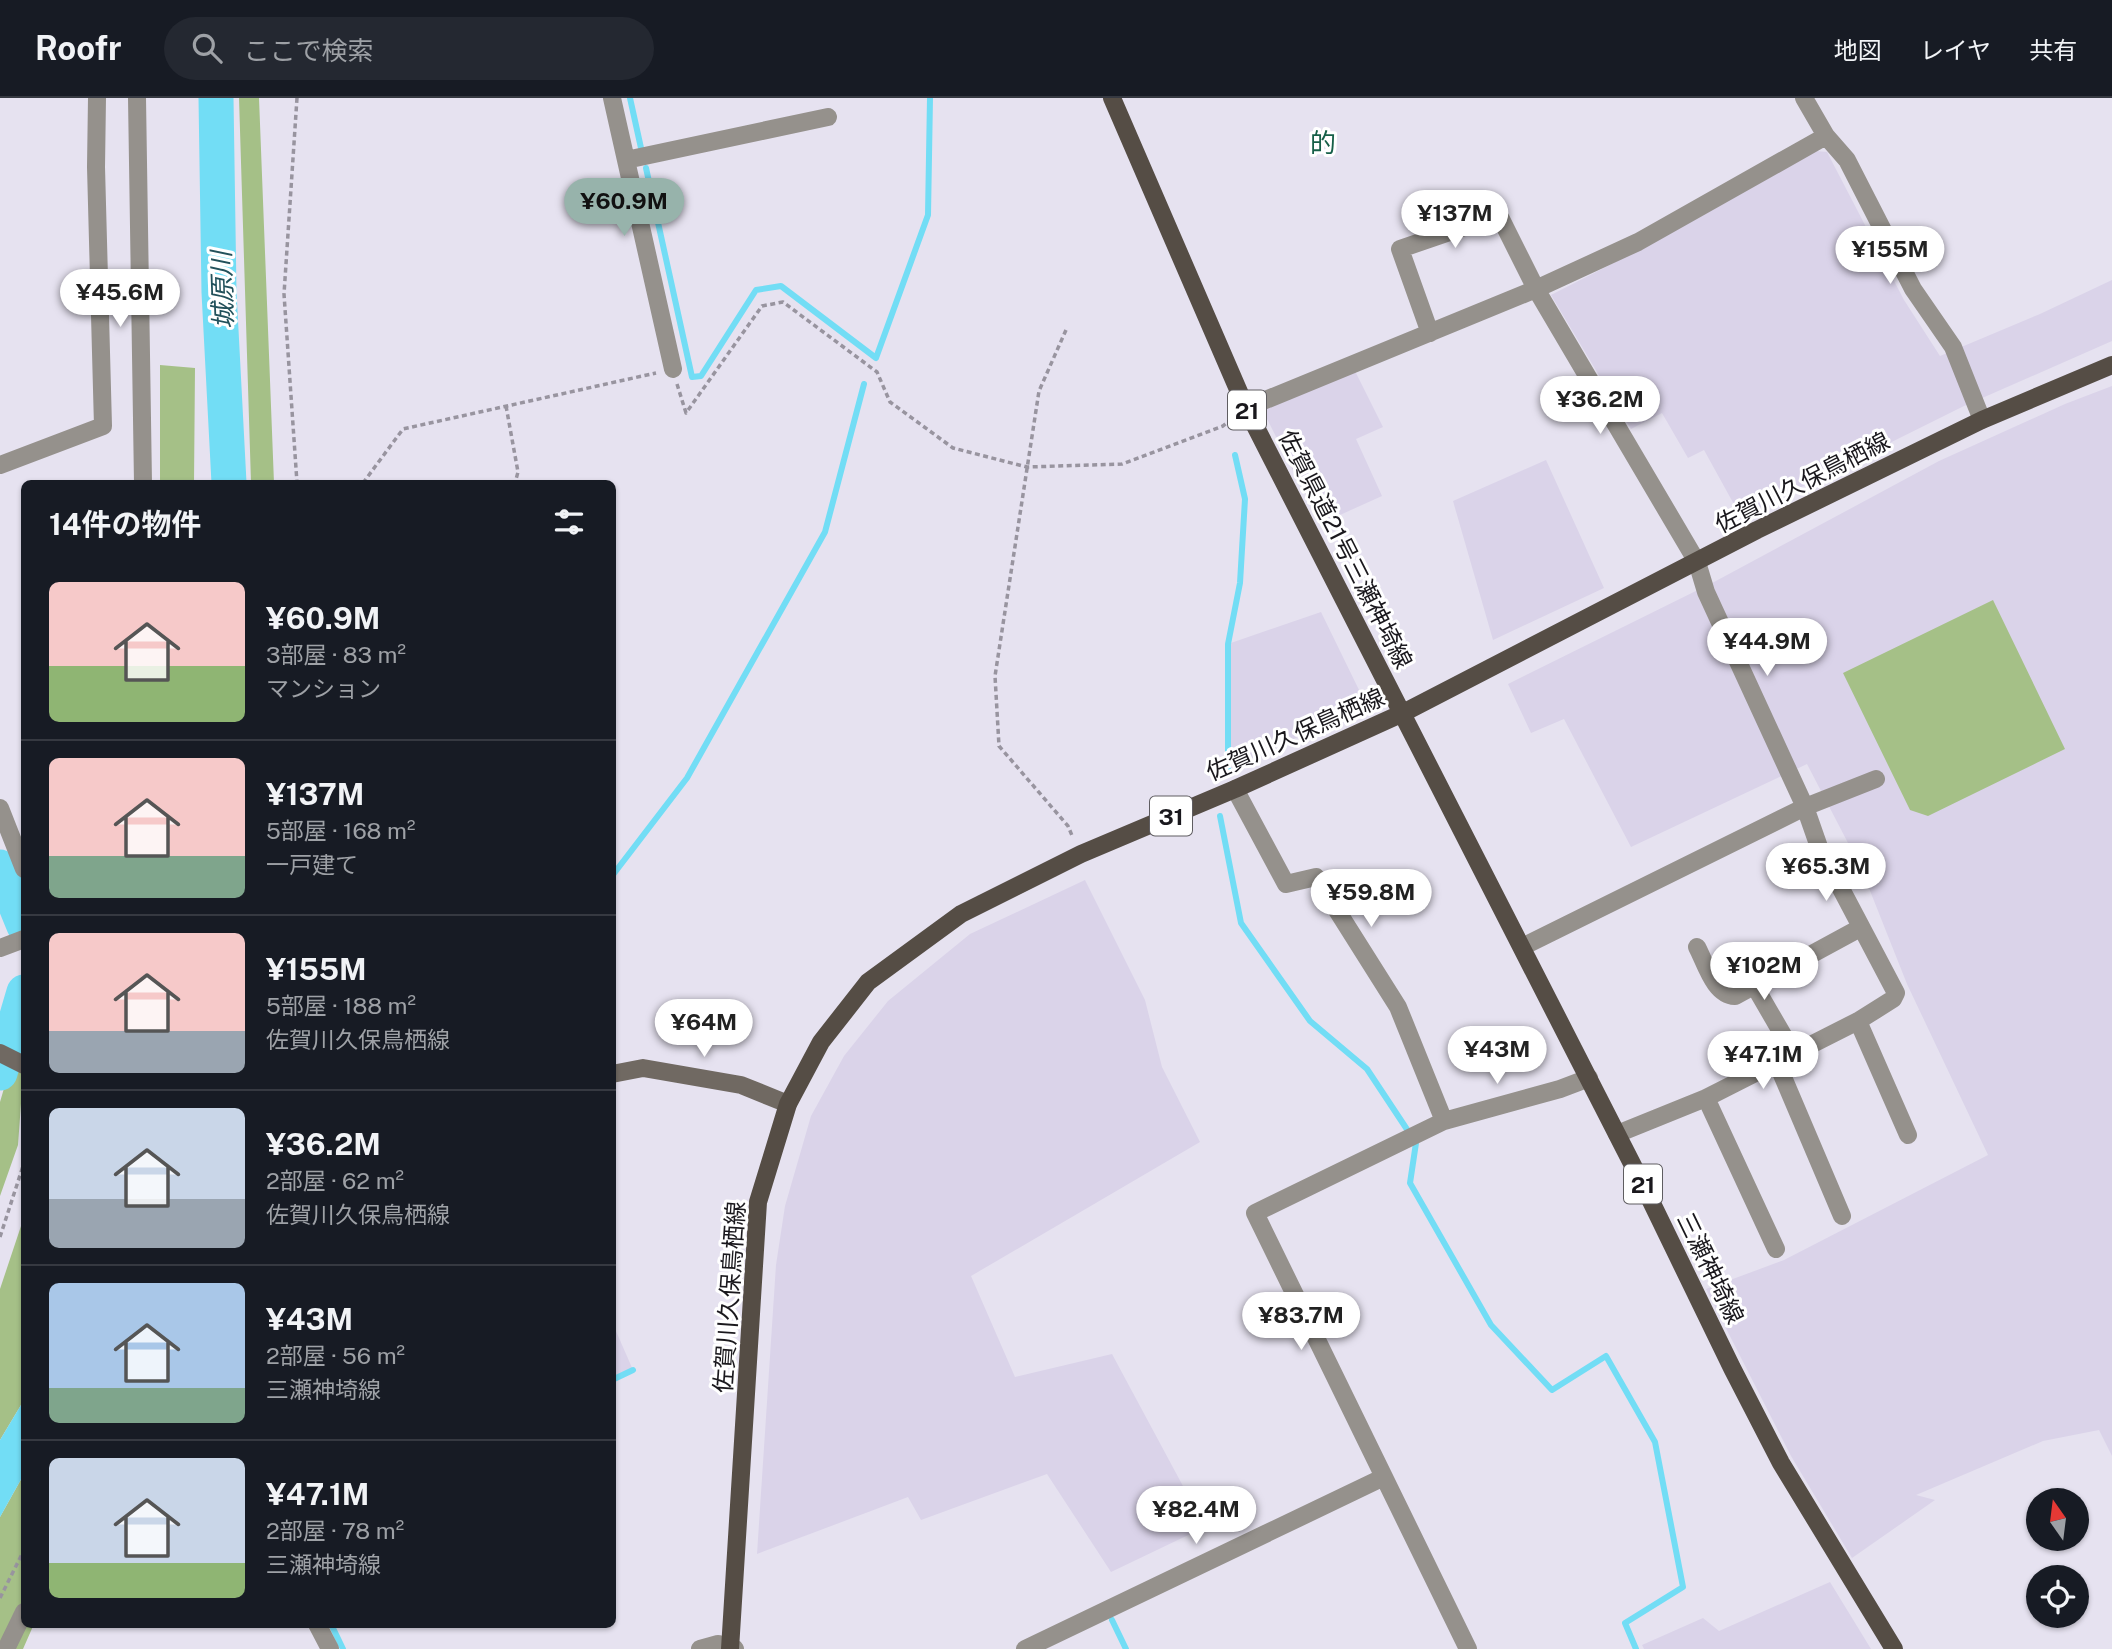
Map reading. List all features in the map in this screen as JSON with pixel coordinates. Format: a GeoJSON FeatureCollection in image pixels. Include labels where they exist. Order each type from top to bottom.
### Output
{"type":"FeatureCollection","features":[{"type":"Feature","properties":{"kind":"main road","name":"佐賀県道21号三瀬神埼線"},"geometry":{"type":"LineString","coordinates":[[1112,98],[1246,408],[1403,713]]}},
{"type":"Feature","properties":{"kind":"main road","name":"佐賀川久保鳥栖線"},"geometry":{"type":"LineString","coordinates":[[732,1648],[758,1202],[788,1104],[821,1042],[868,982],[961,914],[1081,854],[1235,789],[1403,713],[1982,420],[2112,365]]}},
{"type":"Feature","properties":{"kind":"main road","name":"三瀬神埼線"},"geometry":{"type":"LineString","coordinates":[[1403,713],[1781,1463],[1894,1649]]}},
{"type":"Feature","properties":{"kind":"street"},"geometry":{"type":"LineString","coordinates":[[0,465],[103,426],[96,167],[97,98]]}},
{"type":"Feature","properties":{"kind":"street"},"geometry":{"type":"LineString","coordinates":[[137,98],[143,480]]}},
{"type":"Feature","properties":{"kind":"street"},"geometry":{"type":"LineString","coordinates":[[612,98],[673,369]]}},
{"type":"Feature","properties":{"kind":"street"},"geometry":{"type":"LineString","coordinates":[[1804,98],[1826,136],[1847,160],[1913,289],[1953,347],[1982,420]]}},
{"type":"Feature","properties":{"kind":"street"},"geometry":{"type":"LineString","coordinates":[[626,160],[828,117]]}},
{"type":"Feature","properties":{"kind":"street"},"geometry":{"type":"LineString","coordinates":[[1246,408],[1536,289],[1638,242],[1826,136]]}},
{"type":"Feature","properties":{"kind":"street"},"geometry":{"type":"LineString","coordinates":[[1430,333],[1400,249],[1499,215],[1536,289],[1697,562],[1706,592],[1805,807],[1819,847],[1896,993],[1893,999],[1858,1021],[1777,1063],[1706,1098],[1617,1134]]}},
{"type":"Feature","properties":{"kind":"street"},"geometry":{"type":"LineString","coordinates":[[1522,947],[1805,807],[1876,779]]}},
{"type":"Feature","properties":{"kind":"street"},"geometry":{"type":"LineString","coordinates":[[1235,789],[1286,884],[1316,877],[1398,1007],[1444,1121]]}},
{"type":"Feature","properties":{"kind":"street"},"geometry":{"type":"LineString","coordinates":[[0,808],[21,861]]}},
{"type":"Feature","properties":{"kind":"street"},"geometry":{"type":"LineString","coordinates":[[1697,947],[1719,990],[1726,996],[1735,996],[1860,928]]}},
{"type":"Feature","properties":{"kind":"street"},"geometry":{"type":"LineString","coordinates":[[1754,985],[1794,1054]]}},
{"type":"Feature","properties":{"kind":"street"},"geometry":{"type":"LineString","coordinates":[[1858,1021],[1908,1135]]}},
{"type":"Feature","properties":{"kind":"street"},"geometry":{"type":"LineString","coordinates":[[0,1053],[21,1064]]}},
{"type":"Feature","properties":{"kind":"street"},"geometry":{"type":"LineString","coordinates":[[1777,1063],[1842,1216]]}},
{"type":"Feature","properties":{"kind":"street"},"geometry":{"type":"LineString","coordinates":[[616,1073],[643,1068],[741,1085],[788,1104]]}},
{"type":"Feature","properties":{"kind":"street"},"geometry":{"type":"LineString","coordinates":[[1468,1649],[1255,1213],[1444,1121],[1560,1089],[1589,1078]]}},
{"type":"Feature","properties":{"kind":"street"},"geometry":{"type":"LineString","coordinates":[[1706,1098],[1776,1249]]}},
{"type":"Feature","properties":{"kind":"street"},"geometry":{"type":"LineString","coordinates":[[1025,1649],[1384,1477]]}},
{"type":"Feature","properties":{"kind":"street"},"geometry":{"type":"LineString","coordinates":[[6,1649],[21,1618]]}},
{"type":"Feature","properties":{"kind":"street"},"geometry":{"type":"LineString","coordinates":[[319,1628],[330,1649]]}},
{"type":"Feature","properties":{"kind":"street"},"geometry":{"type":"LineString","coordinates":[[700,1649],[718,1644],[732,1648]]}},
{"type":"Feature","properties":{"kind":"path"},"geometry":{"type":"LineString","coordinates":[[297,98],[284,294],[297,480]]}},
{"type":"Feature","properties":{"kind":"path"},"geometry":{"type":"LineString","coordinates":[[365,480],[403,429],[673,369],[686,413],[762,306],[783,302],[877,372],[890,401],[953,448],[1027,467],[1122,464],[1223,426],[1246,408]]}},
{"type":"Feature","properties":{"kind":"path"},"geometry":{"type":"LineString","coordinates":[[1066,330],[1040,391],[995,676],[999,746],[1068,826],[1081,854]]}},
{"type":"Feature","properties":{"kind":"path"},"geometry":{"type":"LineString","coordinates":[[506,406],[517,472],[516,480]]}},
{"type":"Feature","properties":{"kind":"path"},"geometry":{"type":"LineString","coordinates":[[0,1237],[21,1172]]}},
{"type":"Feature","properties":{"kind":"path"},"geometry":{"type":"LineString","coordinates":[[0,1598],[21,1556]]}},
{"type":"Feature","properties":{"kind":"shaded area"},"geometry":{"type":"Polygon","coordinates":[[[1816,151],[1827,152],[1904,300],[1940,356],[2112,280],[2112,341],[1964,406],[1741,517],[1704,450],[1688,458],[1662,413],[1631,429],[1551,295],[1645,247],[1816,151]]]}},
{"type":"Feature","properties":{"kind":"shaded area"},"geometry":{"type":"Polygon","coordinates":[[[1349,359],[1383,427],[1356,439],[1382,496],[1320,524],[1256,397],[1349,359]]]}},
{"type":"Feature","properties":{"kind":"shaded area"},"geometry":{"type":"Polygon","coordinates":[[[2112,386],[2112,1456],[2099,1430],[2043,1441],[1916,1495],[1935,1500],[1852,1558],[1791,1456],[1706,1289],[1784,1260],[1988,1155],[1907,984],[1861,868],[1807,764],[1631,847],[1564,719],[1531,733],[1508,684],[1714,582],[1939,461],[2065,404],[2112,386]]]}},
{"type":"Feature","properties":{"kind":"shaded area"},"geometry":{"type":"Polygon","coordinates":[[[1546,460],[1604,588],[1493,640],[1453,501],[1546,460]]]}},
{"type":"Feature","properties":{"kind":"shaded area"},"geometry":{"type":"Polygon","coordinates":[[[1321,612],[1360,692],[1343,716],[1228,769],[1228,644],[1321,612]]]}},
{"type":"Feature","properties":{"kind":"shaded area"},"geometry":{"type":"Polygon","coordinates":[[[1085,880],[1145,1000],[1162,1067],[1200,1142],[971,1276],[1015,1377],[1112,1354],[1205,1527],[1111,1572],[1047,1474],[921,1520],[908,1497],[757,1554],[776,1265],[785,1206],[811,1116],[844,1056],[888,1001],[970,934],[1085,880]]]}},
{"type":"Feature","properties":{"kind":"shaded area"},"geometry":{"type":"Polygon","coordinates":[[[616,1331],[633,1370],[616,1378],[616,1331]]]}},
{"type":"Feature","properties":{"kind":"shaded area"},"geometry":{"type":"Polygon","coordinates":[[[1830,1582],[1871,1649],[1644,1649],[1642,1645],[1703,1618],[1719,1631],[1830,1582]]]}},
{"type":"Feature","properties":{"kind":"green space"},"geometry":{"type":"Polygon","coordinates":[[[239,98],[259,98],[274,480],[251,480],[239,98]]]}},
{"type":"Feature","properties":{"kind":"green space"},"geometry":{"type":"Polygon","coordinates":[[[160,365],[195,368],[194,480],[160,480],[160,365]]]}},
{"type":"Feature","properties":{"kind":"green space"},"geometry":{"type":"Polygon","coordinates":[[[1993,600],[2065,749],[1928,816],[1910,810],[1843,673],[1993,600]]]}},
{"type":"Feature","properties":{"kind":"green space"},"geometry":{"type":"Polygon","coordinates":[[[21,1030],[18,1145],[0,1196],[0,1102],[21,1030]]]}},
{"type":"Feature","properties":{"kind":"green space"},"geometry":{"type":"Polygon","coordinates":[[[21,1226],[21,1405],[0,1440],[0,1289],[21,1226]]]}},
{"type":"Feature","properties":{"kind":"green space"},"geometry":{"type":"Polygon","coordinates":[[[21,1479],[21,1628],[32,1628],[23,1649],[0,1649],[0,1517],[21,1479]]]}},
{"type":"Feature","properties":{"kind":"water"},"geometry":{"type":"Polygon","coordinates":[[[21,1405],[21,1479],[0,1517],[0,1440],[21,1405]]]}},
{"type":"Feature","properties":{"kind":"waterway","name":"城原川"},"geometry":{"type":"LineString","coordinates":[[216,98],[219,292],[229,480]]}},
{"type":"Feature","properties":{"kind":"waterway"},"geometry":{"type":"LineString","coordinates":[[630,98],[641,148]]}},
{"type":"Feature","properties":{"kind":"waterway"},"geometry":{"type":"LineString","coordinates":[[646,168],[692,377],[701,376],[756,290],[781,286],[876,358],[928,215],[930,98]]}},
{"type":"Feature","properties":{"kind":"waterway"},"geometry":{"type":"LineString","coordinates":[[616,871],[687,778],[825,532],[864,384]]}},
{"type":"Feature","properties":{"kind":"waterway"},"geometry":{"type":"LineString","coordinates":[[1228,769],[1228,644],[1240,583],[1245,499],[1235,455]]}},
{"type":"Feature","properties":{"kind":"waterway"},"geometry":{"type":"LineString","coordinates":[[1220,816],[1241,923],[1310,1021],[1367,1069],[1416,1143],[1410,1183],[1491,1325],[1552,1390],[1606,1356],[1655,1442],[1683,1587],[1625,1623],[1636,1649]]}},
{"type":"Feature","properties":{"kind":"waterway"},"geometry":{"type":"LineString","coordinates":[[0,867],[21,919]]}},
{"type":"Feature","properties":{"kind":"waterway"},"geometry":{"type":"LineString","coordinates":[[0,1073],[21,1002]]}},
{"type":"Feature","properties":{"kind":"waterway"},"geometry":{"type":"LineString","coordinates":[[616,1378],[633,1370]]}},
{"type":"Feature","properties":{"kind":"waterway"},"geometry":{"type":"LineString","coordinates":[[1112,1620],[1126,1649]]}},
{"type":"Feature","properties":{"kind":"waterway"},"geometry":{"type":"LineString","coordinates":[[333,1628],[343,1649]]}},
{"type":"Feature","properties":{"kind":"district","name":"的"},"geometry":{"type":"Point","coordinates":[1323,142]}}]}
